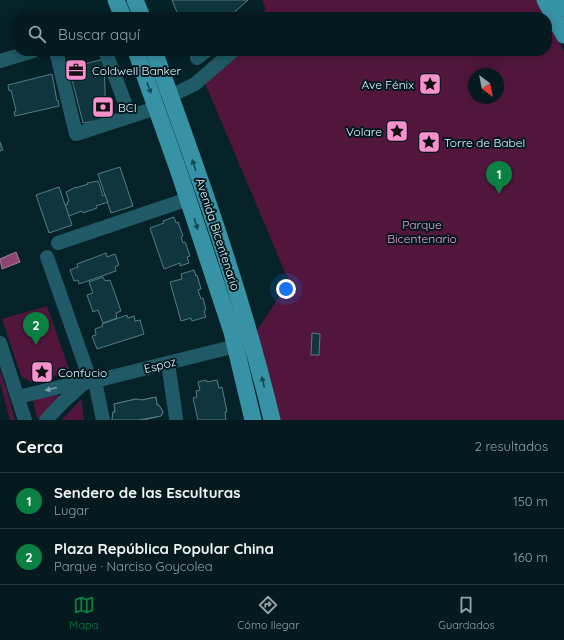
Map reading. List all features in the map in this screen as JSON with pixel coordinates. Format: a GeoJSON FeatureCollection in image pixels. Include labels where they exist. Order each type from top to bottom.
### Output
{"type":"FeatureCollection","features":[{"type":"Feature","properties":{"kind":"main road"},"geometry":{"type":"LineString","coordinates":[[116,0],[121,12]]}},
{"type":"Feature","properties":{"kind":"main road"},"geometry":{"type":"LineString","coordinates":[[545,0],[552,12]]}},
{"type":"Feature","properties":{"kind":"main road"},"geometry":{"type":"LineString","coordinates":[[560,0],[564,8]]}},
{"type":"Feature","properties":{"kind":"main road"},"geometry":{"type":"LineString","coordinates":[[552,13],[564,35]]}},
{"type":"Feature","properties":{"kind":"main road","name":"Avenida Bicentenario"},"geometry":{"type":"LineString","coordinates":[[138,56],[188,199],[236,346],[253,420]]}},
{"type":"Feature","properties":{"kind":"main road","name":"Avenida Bicentenario"},"geometry":{"type":"LineString","coordinates":[[156,56],[228,263],[258,361],[272,420]]}},
{"type":"Feature","properties":{"kind":"street"},"geometry":{"type":"LineString","coordinates":[[0,61],[16,56]]}},
{"type":"Feature","properties":{"kind":"street"},"geometry":{"type":"LineString","coordinates":[[57,56],[76,134],[156,108]]}},
{"type":"Feature","properties":{"kind":"street"},"geometry":{"type":"LineString","coordinates":[[107,56],[130,116]]}},
{"type":"Feature","properties":{"kind":"street"},"geometry":{"type":"LineString","coordinates":[[170,96],[195,84],[227,56]]}},
{"type":"Feature","properties":{"kind":"street"},"geometry":{"type":"LineString","coordinates":[[58,243],[188,199]]}},
{"type":"Feature","properties":{"kind":"street"},"geometry":{"type":"LineString","coordinates":[[47,258],[103,420]]}},
{"type":"Feature","properties":{"kind":"street"},"geometry":{"type":"LineString","coordinates":[[0,343],[25,420]]}},
{"type":"Feature","properties":{"kind":"street","name":"Espoz"},"geometry":{"type":"LineString","coordinates":[[18,397],[68,385],[90,382],[236,346]]}},
{"type":"Feature","properties":{"kind":"street"},"geometry":{"type":"LineString","coordinates":[[168,363],[176,418]]}},
{"type":"Feature","properties":{"kind":"street","name":"Espoz"},"geometry":{"type":"LineString","coordinates":[[46,420],[63,402],[90,382]]}},
{"type":"Feature","properties":{"kind":"green space"},"geometry":{"type":"Polygon","coordinates":[[[262,0],[537,0],[544,12],[264,12],[266,9],[262,0]]]}},
{"type":"Feature","properties":{"kind":"green space","name":"Parque Bicentenario"},"geometry":{"type":"Polygon","coordinates":[[[552,27],[564,52],[564,420],[274,420],[256,332],[289,282],[205,83],[235,56],[552,56],[552,27]]]}},
{"type":"Feature","properties":{"kind":"green space"},"geometry":{"type":"Polygon","coordinates":[[[47,306],[70,372],[31,382],[21,376],[2,319],[47,306]]]}},
{"type":"Feature","properties":{"kind":"green space"},"geometry":{"type":"Polygon","coordinates":[[[0,370],[15,420],[10,420],[0,383],[0,370]]]}},
{"type":"Feature","properties":{"kind":"green space"},"geometry":{"type":"Polygon","coordinates":[[[57,395],[58,398],[40,418],[37,418],[33,401],[35,399],[57,395]]]}},
{"type":"Feature","properties":{"kind":"green space"},"geometry":{"type":"Polygon","coordinates":[[[81,399],[84,420],[62,420],[81,399]]]}},
{"type":"Feature","properties":{"kind":"shaded area"},"geometry":{"type":"Polygon","coordinates":[[[16,252],[20,262],[2,269],[0,259],[16,252]]]}},
{"type":"Feature","properties":{"kind":"building"},"geometry":{"type":"Polygon","coordinates":[[[172,0],[248,0],[235,12],[177,12],[172,0]]]}},
{"type":"Feature","properties":{"kind":"building"},"geometry":{"type":"Polygon","coordinates":[[[104,59],[106,119],[83,123],[69,68],[104,59]]]}},
{"type":"Feature","properties":{"kind":"building"},"geometry":{"type":"Polygon","coordinates":[[[52,74],[59,106],[15,116],[14,112],[16,111],[11,90],[9,91],[8,85],[52,74]]]}},
{"type":"Feature","properties":{"kind":"building"},"geometry":{"type":"Polygon","coordinates":[[[0,142],[3,150],[0,151],[0,142]]]}},
{"type":"Feature","properties":{"kind":"building"},"geometry":{"type":"Polygon","coordinates":[[[120,167],[133,206],[111,213],[98,174],[120,167]]]}},
{"type":"Feature","properties":{"kind":"building"},"geometry":{"type":"Polygon","coordinates":[[[98,181],[103,196],[105,195],[108,202],[96,206],[97,208],[83,213],[82,211],[69,216],[65,205],[68,204],[67,202],[69,201],[66,192],[76,187],[88,184],[87,183],[98,181]]]}},
{"type":"Feature","properties":{"kind":"building"},"geometry":{"type":"Polygon","coordinates":[[[59,187],[72,225],[49,233],[36,195],[59,187]]]}},
{"type":"Feature","properties":{"kind":"building"},"geometry":{"type":"Polygon","coordinates":[[[174,217],[176,223],[178,222],[183,236],[181,237],[183,243],[185,242],[190,256],[187,257],[189,263],[180,266],[180,263],[164,269],[150,228],[164,223],[163,221],[174,217]]]}},
{"type":"Feature","properties":{"kind":"building"},"geometry":{"type":"Polygon","coordinates":[[[106,253],[107,257],[115,254],[119,265],[115,267],[116,271],[79,284],[78,280],[74,281],[70,270],[78,267],[77,264],[106,253]]]}},
{"type":"Feature","properties":{"kind":"building"},"geometry":{"type":"Polygon","coordinates":[[[194,270],[201,289],[198,290],[201,299],[203,298],[206,317],[192,321],[191,318],[181,321],[170,282],[182,279],[181,274],[194,270]]]}},
{"type":"Feature","properties":{"kind":"building"},"geometry":{"type":"Polygon","coordinates":[[[103,277],[105,281],[110,280],[121,311],[116,313],[117,318],[103,323],[98,310],[93,312],[87,295],[93,293],[89,282],[103,277]]]}},
{"type":"Feature","properties":{"kind":"building"},"geometry":{"type":"Polygon","coordinates":[[[127,315],[128,318],[134,316],[135,321],[140,320],[144,334],[97,349],[92,336],[96,335],[95,329],[103,326],[102,324],[127,315]]]}},
{"type":"Feature","properties":{"kind":"building"},"geometry":{"type":"Polygon","coordinates":[[[312,333],[320,334],[319,355],[311,355],[312,333]]]}},
{"type":"Feature","properties":{"kind":"building"},"geometry":{"type":"Polygon","coordinates":[[[206,380],[207,382],[217,380],[219,388],[222,387],[227,412],[225,412],[226,420],[198,420],[193,398],[197,397],[196,391],[200,390],[198,382],[206,380]]]}},
{"type":"Feature","properties":{"kind":"building"},"geometry":{"type":"Polygon","coordinates":[[[156,397],[157,405],[159,405],[163,412],[161,416],[144,420],[112,420],[113,412],[115,412],[114,404],[136,399],[142,400],[156,397]]]}},
{"type":"Feature","properties":{"kind":"building"},"geometry":{"type":"Polygon","coordinates":[[[156,397],[157,405],[159,405],[163,412],[161,416],[139,420],[112,420],[113,412],[115,412],[114,404],[136,399],[142,400],[156,397]]]}},
{"type":"Feature","properties":{"kind":"place","name":"Coldwell Banker"},"geometry":{"type":"Point","coordinates":[76,70]}},
{"type":"Feature","properties":{"kind":"place","name":"Ave Fénix"},"geometry":{"type":"Point","coordinates":[430,84]}},
{"type":"Feature","properties":{"kind":"place","name":"BCI"},"geometry":{"type":"Point","coordinates":[103,107]}},
{"type":"Feature","properties":{"kind":"place","name":"Volare"},"geometry":{"type":"Point","coordinates":[397,131]}},
{"type":"Feature","properties":{"kind":"place","name":"Torre de Babel"},"geometry":{"type":"Point","coordinates":[429,142]}},
{"type":"Feature","properties":{"kind":"place","name":"Sendero de las Esculturas"},"geometry":{"type":"Point","coordinates":[499,194]}},
{"type":"Feature","properties":{"kind":"place","name":"Plaza República Popular China"},"geometry":{"type":"Point","coordinates":[36,345]}},
{"type":"Feature","properties":{"kind":"place","name":"Confucio"},"geometry":{"type":"Point","coordinates":[42,372]}}]}
